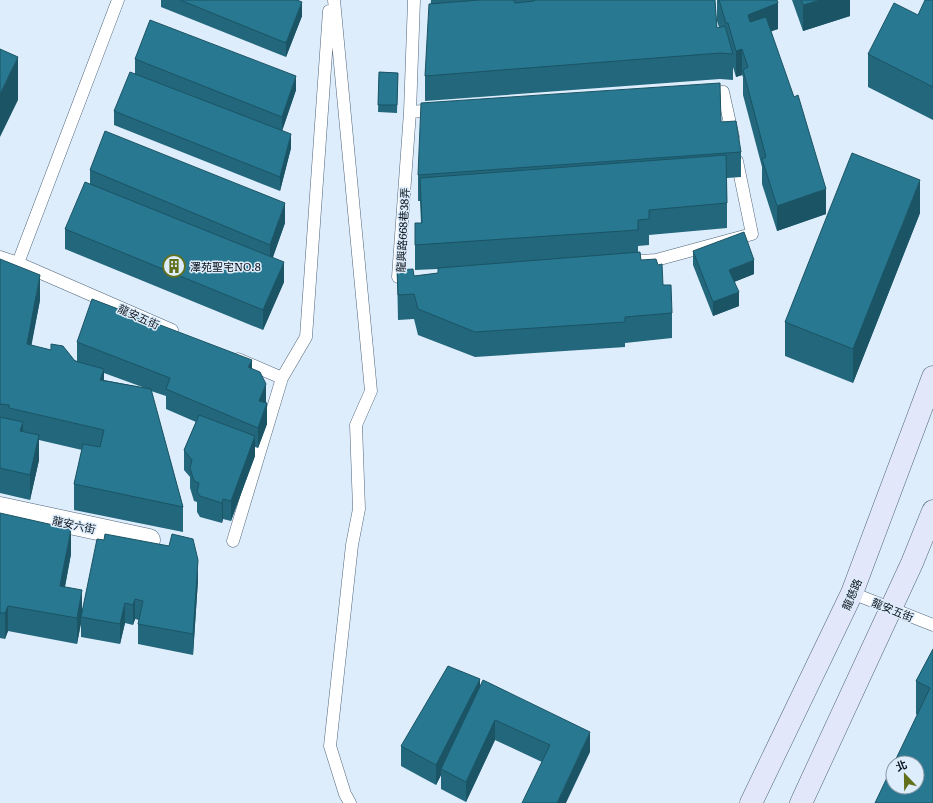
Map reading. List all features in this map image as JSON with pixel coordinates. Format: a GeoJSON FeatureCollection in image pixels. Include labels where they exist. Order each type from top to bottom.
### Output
{"type":"FeatureCollection","features":[{"type":"Feature","properties":{"kind":"street","name":"龍慈路"},"geometry":{"type":"LineString","coordinates":[[751,803],[852,593],[933,377]]}},
{"type":"Feature","properties":{"kind":"street","name":"龍安六街"},"geometry":{"type":"LineString","coordinates":[[0,508],[149,540]]}},
{"type":"Feature","properties":{"kind":"street"},"geometry":{"type":"LineString","coordinates":[[801,803],[912,563],[933,511]]}},
{"type":"Feature","properties":{"kind":"lane"},"geometry":{"type":"LineString","coordinates":[[18,263],[118,0]]}},
{"type":"Feature","properties":{"kind":"lane"},"geometry":{"type":"LineString","coordinates":[[233,541],[282,378],[306,337],[329,0]]}},
{"type":"Feature","properties":{"kind":"lane"},"geometry":{"type":"LineString","coordinates":[[334,0],[371,392],[356,424],[359,509],[352,545],[330,746],[345,794],[350,803]]}},
{"type":"Feature","properties":{"kind":"lane","name":"龍興路668巷38弄"},"geometry":{"type":"LineString","coordinates":[[414,0],[410,112],[398,277],[421,276]]}},
{"type":"Feature","properties":{"kind":"lane"},"geometry":{"type":"LineString","coordinates":[[632,262],[656,260],[752,234],[723,92],[692,94]]}},
{"type":"Feature","properties":{"kind":"lane"},"geometry":{"type":"LineString","coordinates":[[410,112],[449,109]]}},
{"type":"Feature","properties":{"kind":"lane","name":"龍安五街"},"geometry":{"type":"LineString","coordinates":[[0,257],[18,263],[179,333]]}},
{"type":"Feature","properties":{"kind":"lane"},"geometry":{"type":"LineString","coordinates":[[230,356],[282,378]]}},
{"type":"Feature","properties":{"kind":"lane","name":"龍安五街"},"geometry":{"type":"LineString","coordinates":[[852,593],[933,625]]}},
{"type":"Feature","properties":{"kind":"building"},"geometry":{"type":"Polygon","coordinates":[[[180,0],[297,0],[302,2],[286,43],[180,0]]]}},
{"type":"Feature","properties":{"kind":"building"},"geometry":{"type":"Polygon","coordinates":[[[479,0],[514,0],[515,3],[534,0],[715,0],[717,28],[725,26],[733,54],[720,53],[425,76],[429,4],[479,0]]]}},
{"type":"Feature","properties":{"kind":"building"},"geometry":{"type":"Polygon","coordinates":[[[719,0],[777,0],[778,3],[748,15],[750,22],[766,17],[794,97],[798,95],[826,189],[777,206],[762,159],[766,157],[743,70],[748,67],[742,49],[736,51],[728,23],[726,23],[719,0]]]}},
{"type":"Feature","properties":{"kind":"building"},"geometry":{"type":"Polygon","coordinates":[[[801,0],[821,0],[803,5],[801,0]]]}},
{"type":"Feature","properties":{"kind":"building"},"geometry":{"type":"Polygon","coordinates":[[[925,0],[933,0],[933,87],[868,54],[894,3],[918,15],[925,0]]]}},
{"type":"Feature","properties":{"kind":"building"},"geometry":{"type":"Polygon","coordinates":[[[150,20],[296,76],[282,117],[135,59],[150,20]]]}},
{"type":"Feature","properties":{"kind":"building"},"geometry":{"type":"Polygon","coordinates":[[[0,49],[18,57],[0,94],[0,49]]]}},
{"type":"Feature","properties":{"kind":"building"},"geometry":{"type":"Polygon","coordinates":[[[130,72],[291,134],[280,177],[114,111],[130,72]]]}},
{"type":"Feature","properties":{"kind":"building"},"geometry":{"type":"Polygon","coordinates":[[[379,72],[398,73],[397,105],[378,105],[379,72]]]}},
{"type":"Feature","properties":{"kind":"building"},"geometry":{"type":"Polygon","coordinates":[[[720,83],[721,122],[736,121],[741,152],[418,175],[421,103],[720,83]]]}},
{"type":"Feature","properties":{"kind":"building"},"geometry":{"type":"Polygon","coordinates":[[[105,131],[285,203],[270,245],[90,170],[105,131]]]}},
{"type":"Feature","properties":{"kind":"building"},"geometry":{"type":"Polygon","coordinates":[[[852,153],[920,180],[853,349],[785,322],[852,153]]]}},
{"type":"Feature","properties":{"kind":"building"},"geometry":{"type":"Polygon","coordinates":[[[726,155],[727,203],[649,210],[649,219],[638,220],[638,230],[415,245],[415,223],[422,223],[420,178],[726,155]]]}},
{"type":"Feature","properties":{"kind":"building","name":"澤苑聖宅NO.8"},"geometry":{"type":"Polygon","coordinates":[[[85,182],[284,262],[263,310],[65,229],[85,182]]]}},
{"type":"Feature","properties":{"kind":"building"},"geometry":{"type":"Polygon","coordinates":[[[744,232],[754,260],[729,270],[739,292],[713,302],[693,251],[744,232]]]}},
{"type":"Feature","properties":{"kind":"building"},"geometry":{"type":"Polygon","coordinates":[[[640,252],[641,260],[656,259],[658,265],[662,264],[663,285],[671,285],[672,313],[625,317],[625,322],[475,332],[418,309],[414,294],[398,295],[397,270],[413,269],[414,276],[438,273],[438,268],[640,252]]]}},
{"type":"Feature","properties":{"kind":"building"},"geometry":{"type":"Polygon","coordinates":[[[0,259],[40,275],[27,344],[51,350],[51,344],[63,346],[75,361],[104,369],[100,380],[151,389],[183,507],[74,484],[83,444],[100,447],[104,430],[9,408],[9,405],[0,404],[0,259]]]}},
{"type":"Feature","properties":{"kind":"building"},"geometry":{"type":"Polygon","coordinates":[[[92,299],[252,360],[248,367],[260,372],[266,384],[259,401],[267,403],[258,428],[166,389],[170,378],[77,342],[92,299]]]}},
{"type":"Feature","properties":{"kind":"building"},"geometry":{"type":"Polygon","coordinates":[[[199,415],[255,436],[231,501],[223,499],[222,503],[200,496],[197,492],[199,483],[194,481],[190,468],[192,460],[184,450],[199,415]]]}},
{"type":"Feature","properties":{"kind":"building"},"geometry":{"type":"Polygon","coordinates":[[[0,417],[23,422],[20,431],[39,435],[30,475],[0,468],[0,417]]]}},
{"type":"Feature","properties":{"kind":"building"},"geometry":{"type":"Polygon","coordinates":[[[0,513],[71,529],[60,586],[82,590],[77,618],[8,606],[5,613],[0,613],[0,513]]]}},
{"type":"Feature","properties":{"kind":"building"},"geometry":{"type":"Polygon","coordinates":[[[105,534],[169,546],[172,534],[193,539],[198,560],[193,634],[138,624],[143,601],[135,599],[133,605],[125,603],[120,624],[81,617],[97,539],[104,540],[105,534]]]}},
{"type":"Feature","properties":{"kind":"building"},"geometry":{"type":"Polygon","coordinates":[[[933,649],[933,803],[875,803],[885,782],[885,795],[925,795],[925,755],[898,755],[930,688],[916,681],[933,649]]]}},
{"type":"Feature","properties":{"kind":"building"},"geometry":{"type":"Polygon","coordinates":[[[448,666],[480,679],[436,765],[401,746],[448,666]]]}},
{"type":"Feature","properties":{"kind":"building"},"geometry":{"type":"Polygon","coordinates":[[[483,680],[590,732],[557,803],[522,803],[550,745],[495,720],[466,782],[441,769],[483,680]]]}},
{"type":"Feature","properties":{"kind":"place","name":"澤苑聖宅NO.8"},"geometry":{"type":"Point","coordinates":[174,266]}}]}
